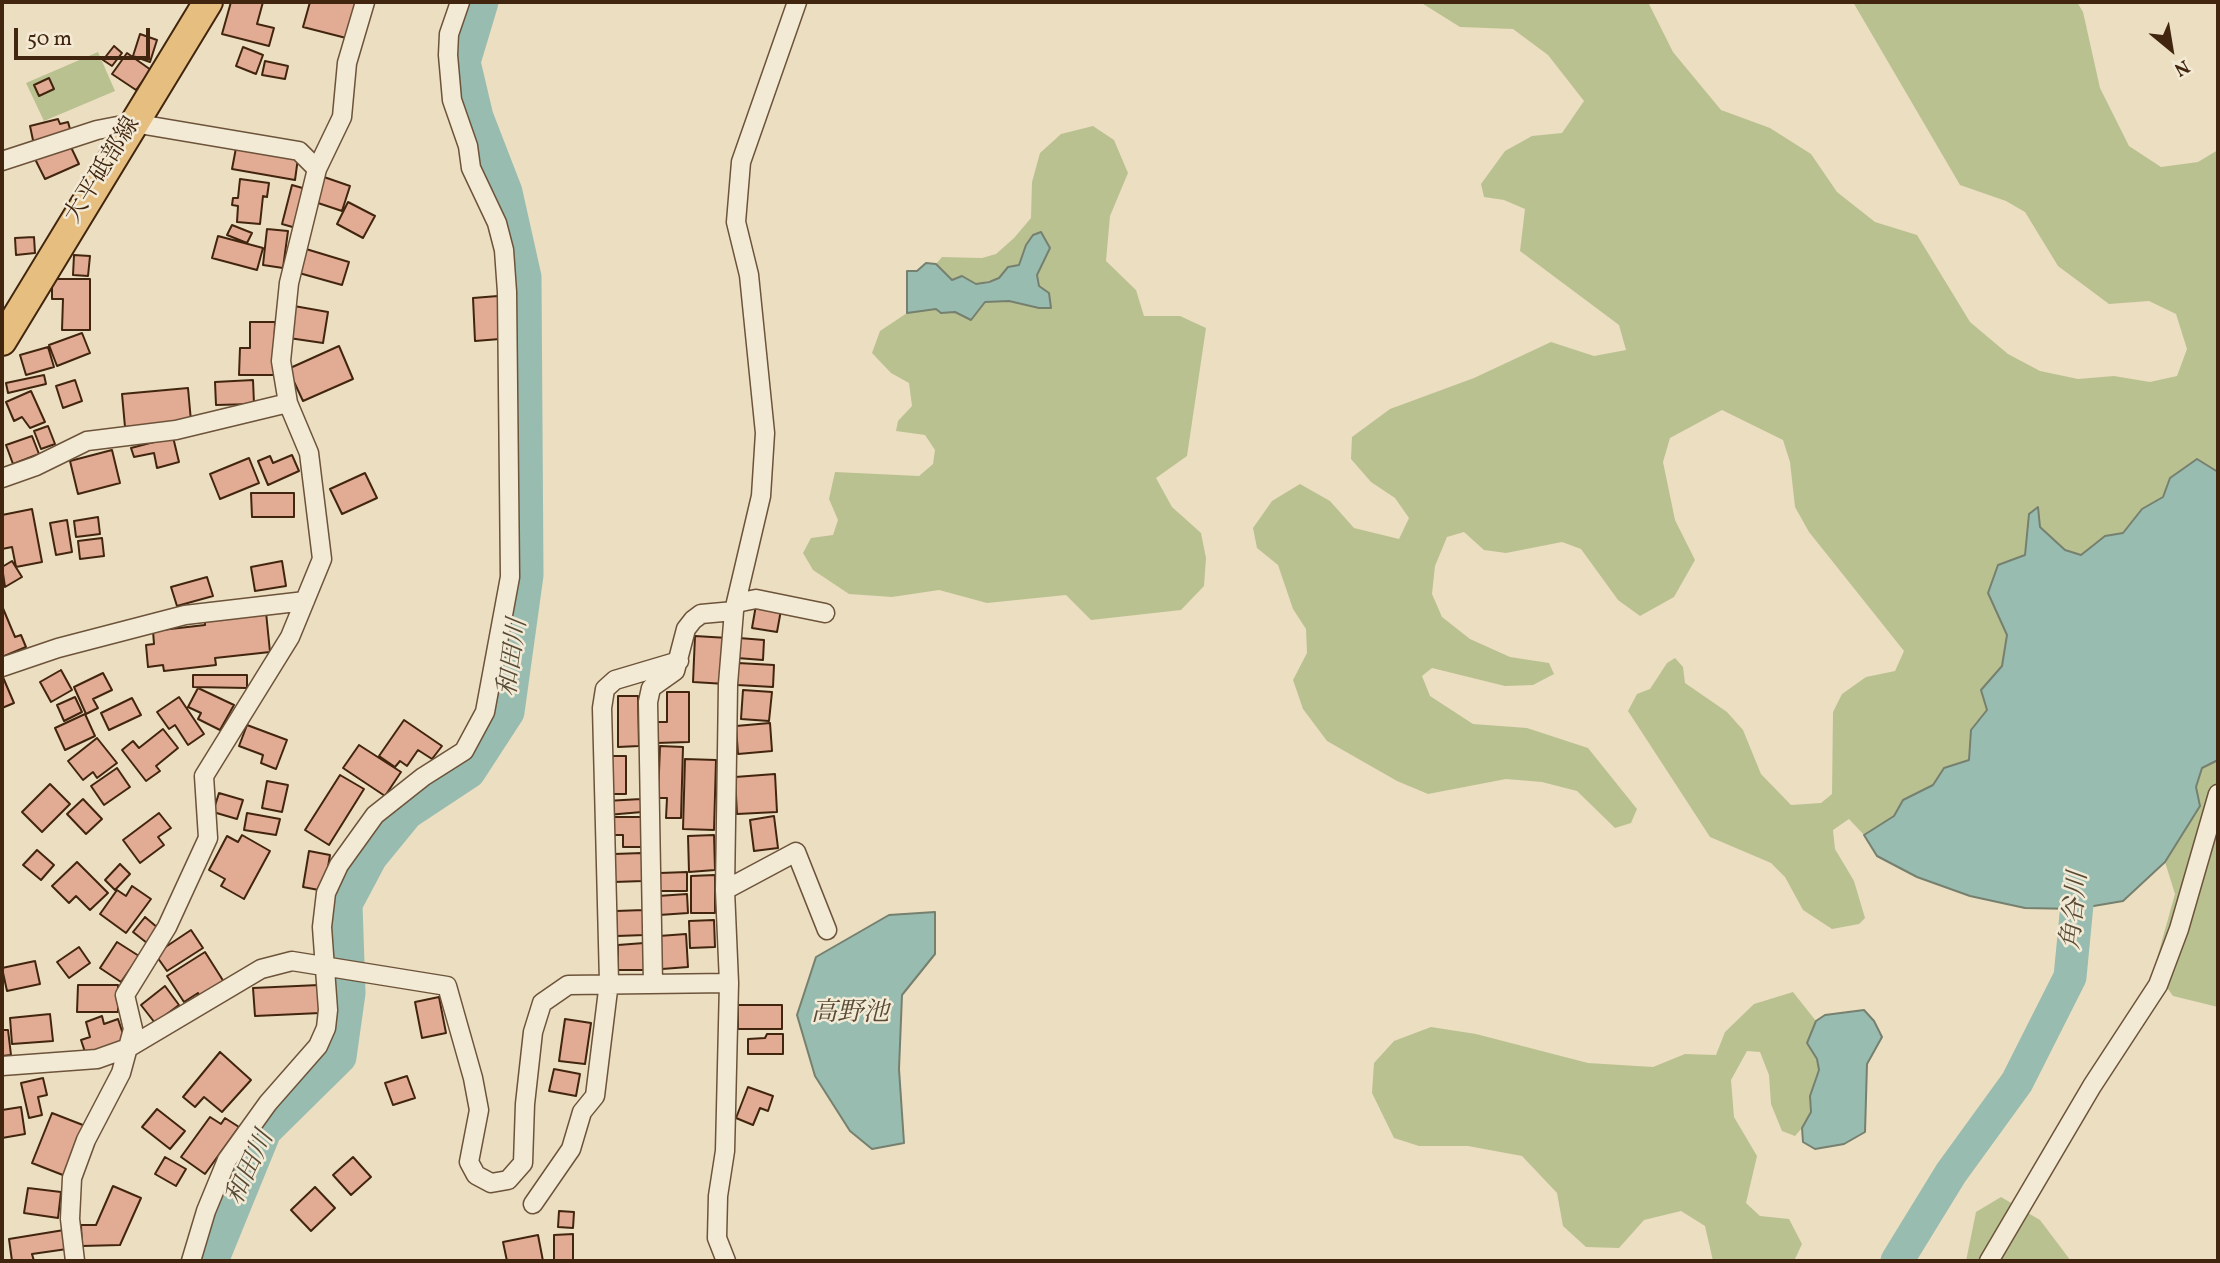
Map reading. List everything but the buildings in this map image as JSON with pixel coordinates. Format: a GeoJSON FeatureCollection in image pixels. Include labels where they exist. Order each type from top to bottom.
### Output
{"type":"FeatureCollection","features":[{"type":"Feature","properties":{"kind":"main road","name":"大平砥部線"},"geometry":{"type":"LineString","coordinates":[[2,341],[208,2]]}},
{"type":"Feature","properties":{"kind":"street"},"geometry":{"type":"LineString","coordinates":[[75,1261],[69,1219],[72,1178],[86,1140],[121,1073],[133,1028],[125,995],[167,927],[208,838],[204,776],[290,637],[322,559],[309,453],[288,403],[281,361],[289,283],[317,169],[342,117],[347,63],[365,2]]}},
{"type":"Feature","properties":{"kind":"street"},"geometry":{"type":"LineString","coordinates":[[191,1261],[206,1211],[228,1160],[268,1103],[317,1046],[326,1028],[331,966],[322,927],[326,893],[339,865],[375,815],[423,777],[464,751],[477,733],[485,712],[510,577],[505,250],[493,214],[471,167],[468,146],[452,100],[449,44],[460,2]]}},
{"type":"Feature","properties":{"kind":"street"},"geometry":{"type":"LineString","coordinates":[[726,1261],[718,1238],[718,1196],[725,1151],[729,983],[725,890],[729,684],[735,607],[761,496],[765,433],[749,275],[736,222],[741,162],[797,2]]}},
{"type":"Feature","properties":{"kind":"street"},"geometry":{"type":"LineString","coordinates":[[2,161],[97,130],[134,123],[299,151],[317,169]]}},
{"type":"Feature","properties":{"kind":"street"},"geometry":{"type":"LineString","coordinates":[[2,478],[36,466],[87,440],[176,430],[288,403]]}},
{"type":"Feature","properties":{"kind":"street"},"geometry":{"type":"LineString","coordinates":[[653,984],[648,702],[651,688],[675,671],[686,629],[701,614],[756,600],[825,613]]}},
{"type":"Feature","properties":{"kind":"street"},"geometry":{"type":"LineString","coordinates":[[2,667],[58,648],[184,615],[305,601]]}},
{"type":"Feature","properties":{"kind":"street"},"geometry":{"type":"LineString","coordinates":[[533,1204],[571,1149],[582,1112],[595,1096],[609,982],[602,708],[605,689],[615,680],[679,661]]}},
{"type":"Feature","properties":{"kind":"street"},"geometry":{"type":"LineString","coordinates":[[1989,1261],[2092,1086],[2158,985],[2179,929],[2218,794]]}},
{"type":"Feature","properties":{"kind":"street"},"geometry":{"type":"LineString","coordinates":[[725,890],[796,852],[827,930]]}},
{"type":"Feature","properties":{"kind":"street"},"geometry":{"type":"LineString","coordinates":[[2,1066],[97,1059],[128,1048],[261,969],[292,961],[447,986],[473,1078],[479,1110],[469,1162],[476,1175],[491,1183],[508,1180],[523,1163],[525,1104],[533,1032],[542,1003],[568,985],[609,982],[729,983]]}},
{"type":"Feature","properties":{"kind":"green space"},"geometry":{"type":"Polygon","coordinates":[[[1420,2],[1648,2],[1673,52],[1721,110],[1770,128],[1811,154],[1837,192],[1875,222],[1917,235],[1970,322],[2008,354],[2040,371],[2078,379],[2114,376],[2150,382],[2177,376],[2187,349],[2176,314],[2149,301],[2109,304],[2058,266],[2025,212],[2006,201],[1960,185],[1853,2],[2077,2],[2083,12],[2100,88],[2129,146],[2161,167],[2198,162],[2218,150],[2218,472],[2170,478],[2163,497],[2142,509],[2123,534],[2105,536],[2081,556],[2065,550],[2040,527],[2038,508],[2029,514],[2026,556],[1988,592],[2007,635],[2002,666],[1981,690],[1987,710],[1971,730],[1969,760],[1944,768],[1933,785],[1903,800],[1894,816],[1864,835],[1849,819],[1833,830],[1835,849],[1854,881],[1865,918],[1859,924],[1832,929],[1803,910],[1785,877],[1771,863],[1710,837],[1628,711],[1637,694],[1650,689],[1667,663],[1675,658],[1683,667],[1685,683],[1727,712],[1743,730],[1761,774],[1791,805],[1821,803],[1832,794],[1833,712],[1842,694],[1866,677],[1895,671],[1904,651],[1809,532],[1795,507],[1790,462],[1783,440],[1722,410],[1670,438],[1663,462],[1675,520],[1695,560],[1674,597],[1640,616],[1618,600],[1581,549],[1562,542],[1506,553],[1484,550],[1464,532],[1447,537],[1435,566],[1432,594],[1442,617],[1470,639],[1510,657],[1549,663],[1554,674],[1533,685],[1505,686],[1432,668],[1422,676],[1430,696],[1473,724],[1527,728],[1588,748],[1637,809],[1631,823],[1615,828],[1577,791],[1542,782],[1506,779],[1428,794],[1397,781],[1327,741],[1303,709],[1293,680],[1307,653],[1306,629],[1293,609],[1278,565],[1257,548],[1253,528],[1272,501],[1300,484],[1330,501],[1354,528],[1399,539],[1409,518],[1395,498],[1371,482],[1351,459],[1352,437],[1390,409],[1474,378],[1551,342],[1594,356],[1626,350],[1619,325],[1520,251],[1525,209],[1504,200],[1484,197],[1481,184],[1505,151],[1532,136],[1562,133],[1584,101],[1548,55],[1513,29],[1460,27],[1420,2]]]}},
{"type":"Feature","properties":{"kind":"green space"},"geometry":{"type":"Polygon","coordinates":[[[98,52],[115,91],[44,121],[26,83],[98,52]]]}},
{"type":"Feature","properties":{"kind":"green space"},"geometry":{"type":"Polygon","coordinates":[[[1093,126],[1114,140],[1128,173],[1110,216],[1106,261],[1136,290],[1144,316],[1180,316],[1206,328],[1187,456],[1156,478],[1172,507],[1201,533],[1206,558],[1204,586],[1181,610],[1091,620],[1066,595],[987,603],[939,590],[892,597],[849,594],[813,570],[803,553],[811,538],[833,535],[838,520],[829,499],[835,472],[919,476],[933,464],[935,450],[925,435],[896,431],[898,421],[912,406],[909,383],[891,373],[872,353],[880,331],[907,313],[936,309],[941,313],[955,312],[985,302],[1009,301],[1039,308],[1037,275],[1050,248],[1026,245],[1019,265],[1008,267],[999,278],[976,284],[952,280],[936,264],[942,257],[982,258],[996,254],[1031,218],[1032,182],[1040,153],[1061,134],[1093,126]]]}},
{"type":"Feature","properties":{"kind":"green space"},"geometry":{"type":"Polygon","coordinates":[[[2218,760],[2218,1007],[2173,996],[2154,969],[2175,894],[2165,862],[2200,806],[2196,787],[2202,767],[2218,760]]]}},
{"type":"Feature","properties":{"kind":"green space"},"geometry":{"type":"Polygon","coordinates":[[[1793,992],[1816,1021],[1807,1043],[1817,1060],[1819,1070],[1810,1096],[1811,1112],[1802,1128],[1795,1136],[1782,1131],[1771,1104],[1769,1075],[1760,1052],[1747,1051],[1731,1080],[1734,1117],[1757,1156],[1746,1203],[1760,1216],[1789,1219],[1802,1244],[1794,1261],[1713,1261],[1705,1226],[1681,1211],[1644,1220],[1619,1248],[1586,1247],[1563,1226],[1557,1193],[1522,1156],[1468,1146],[1419,1146],[1394,1138],[1372,1093],[1374,1063],[1394,1041],[1431,1027],[1476,1034],[1588,1063],[1653,1067],[1685,1054],[1716,1055],[1725,1032],[1754,1004],[1793,992]]]}},
{"type":"Feature","properties":{"kind":"green space"},"geometry":{"type":"Polygon","coordinates":[[[2001,1197],[2040,1220],[2071,1261],[1966,1261],[1976,1212],[2001,1197]]]}},
{"type":"Feature","properties":{"kind":"water"},"geometry":{"type":"Polygon","coordinates":[[[1041,232],[1050,248],[1037,275],[1039,286],[1049,293],[1051,308],[1009,301],[985,302],[971,320],[955,312],[941,313],[936,309],[907,313],[907,271],[917,271],[926,263],[936,264],[952,280],[962,276],[976,284],[989,282],[999,278],[1008,267],[1019,265],[1026,245],[1033,235],[1041,232]]]}},
{"type":"Feature","properties":{"kind":"water"},"geometry":{"type":"Polygon","coordinates":[[[2197,459],[2218,472],[2218,760],[2202,768],[2196,787],[2200,806],[2165,862],[2123,901],[2076,909],[2025,908],[1970,896],[1917,877],[1877,856],[1864,835],[1894,816],[1903,800],[1933,785],[1944,768],[1969,760],[1971,730],[1987,710],[1981,690],[2002,666],[2007,635],[1988,593],[1998,565],[2025,555],[2029,514],[2038,507],[2040,527],[2065,550],[2081,555],[2105,536],[2123,533],[2142,509],[2163,497],[2170,478],[2197,459]]]}},
{"type":"Feature","properties":{"kind":"water","name":"高野池"},"geometry":{"type":"Polygon","coordinates":[[[935,912],[935,954],[902,995],[899,1069],[904,1143],[872,1149],[850,1131],[815,1076],[797,1015],[816,957],[889,915],[935,912]]]}},
{"type":"Feature","properties":{"kind":"water"},"geometry":{"type":"Polygon","coordinates":[[[1864,1010],[1874,1021],[1882,1037],[1867,1064],[1865,1132],[1844,1144],[1815,1149],[1803,1142],[1802,1128],[1811,1112],[1810,1096],[1819,1070],[1817,1059],[1807,1043],[1816,1021],[1825,1015],[1864,1010]]]}},
{"type":"Feature","properties":{"kind":"waterway","name":"和田川"},"geometry":{"type":"LineString","coordinates":[[212,1261],[265,1131],[340,1057],[349,993],[346,904],[371,857],[407,813],[469,772],[508,712],[527,575],[525,277],[506,192],[477,117],[464,62],[482,2]]}},
{"type":"Feature","properties":{"kind":"waterway","name":"角谷川"},"geometry":{"type":"LineString","coordinates":[[1897,1261],[1951,1173],[2017,1082],[2070,977],[2081,863]]}}]}
